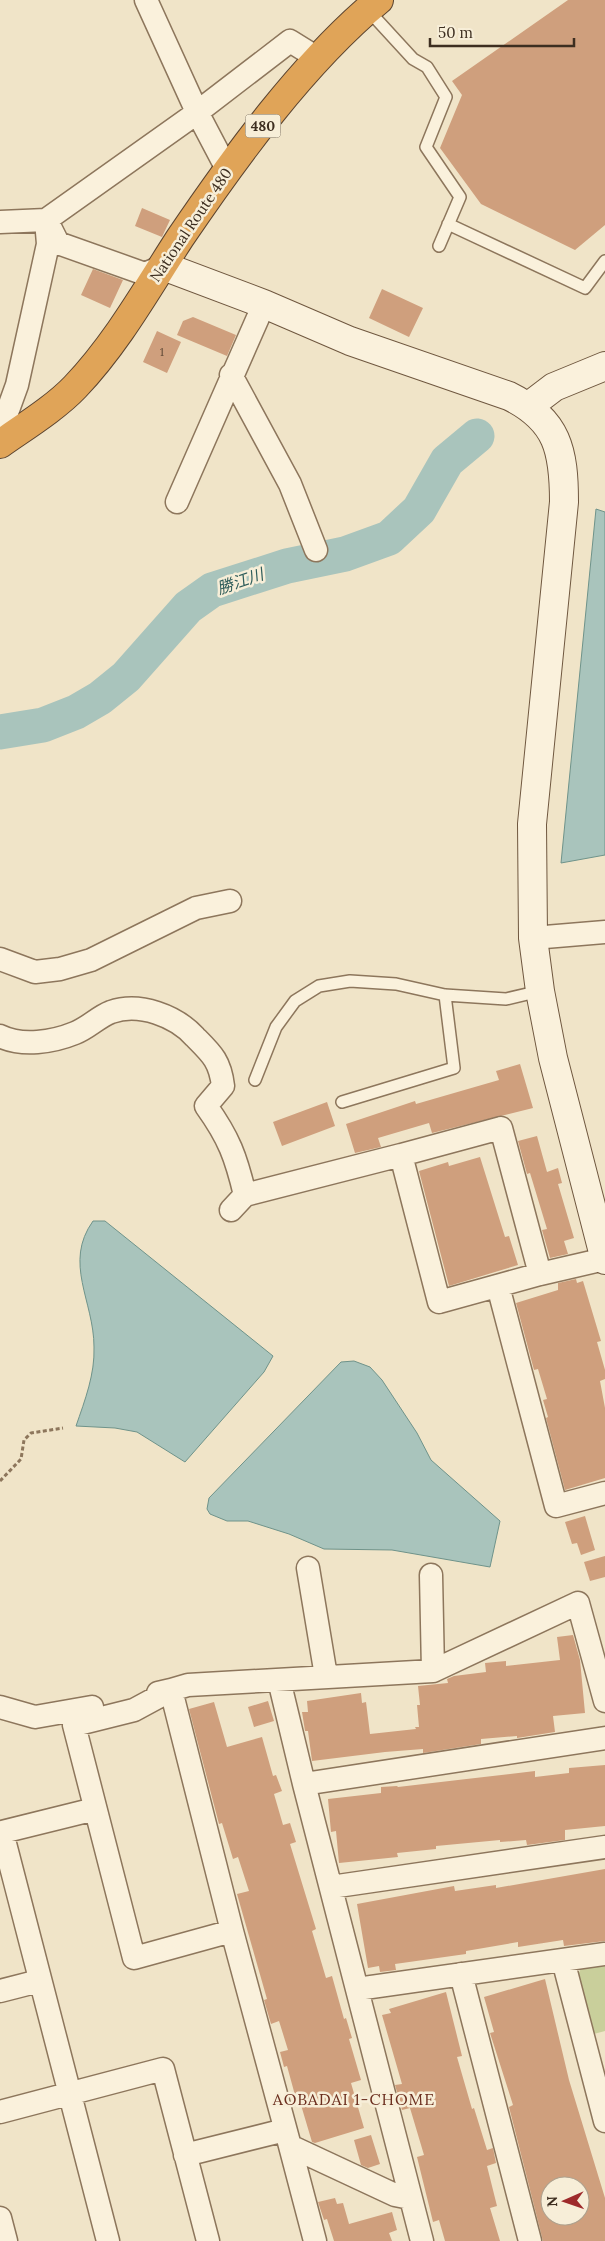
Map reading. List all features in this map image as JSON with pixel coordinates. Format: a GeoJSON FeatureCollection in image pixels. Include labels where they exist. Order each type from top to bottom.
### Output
{"type":"FeatureCollection","features":[{"type":"Feature","properties":{"kind":"highway","name":"National Route 480"},"geometry":{"type":"LineString","coordinates":[[0,444],[75,388],[116,336],[228,172],[271,115],[319,59],[373,5]]}},
{"type":"Feature","properties":{"kind":"street"},"geometry":{"type":"LineString","coordinates":[[146,0],[197,112],[228,172]]}},
{"type":"Feature","properties":{"kind":"street"},"geometry":{"type":"LineString","coordinates":[[0,222],[46,220],[197,112],[290,41],[319,59]]}},
{"type":"Feature","properties":{"kind":"street"},"geometry":{"type":"LineString","coordinates":[[46,220],[58,243],[145,274],[163,266],[264,304],[350,341],[509,396],[529,406],[550,430],[558,446],[564,476],[564,502],[532,824],[533,938],[540,991],[553,1058],[605,1259],[540,1274],[440,1302],[401,1155]]}},
{"type":"Feature","properties":{"kind":"street"},"geometry":{"type":"LineString","coordinates":[[0,432],[16,385],[48,244],[46,220]]}},
{"type":"Feature","properties":{"kind":"street"},"geometry":{"type":"LineString","coordinates":[[177,502],[231,375],[264,304]]}},
{"type":"Feature","properties":{"kind":"street"},"geometry":{"type":"LineString","coordinates":[[529,406],[554,388],[605,366]]}},
{"type":"Feature","properties":{"kind":"street"},"geometry":{"type":"LineString","coordinates":[[231,375],[290,484],[316,550]]}},
{"type":"Feature","properties":{"kind":"street"},"geometry":{"type":"LineString","coordinates":[[0,959],[35,972],[60,970],[91,960],[196,908],[230,902]]}},
{"type":"Feature","properties":{"kind":"street"},"geometry":{"type":"LineString","coordinates":[[533,938],[605,932]]}},
{"type":"Feature","properties":{"kind":"street"},"geometry":{"type":"LineString","coordinates":[[0,1036],[27,1042],[53,1040],[75,1033],[112,1012],[133,1010],[152,1011],[186,1027],[220,1068],[223,1086],[206,1106],[220,1126],[236,1158],[238,1203],[501,1128],[540,1274]]}},
{"type":"Feature","properties":{"kind":"street"},"geometry":{"type":"LineString","coordinates":[[498,1286],[556,1506],[605,1493]]}},
{"type":"Feature","properties":{"kind":"street"},"geometry":{"type":"LineString","coordinates":[[308,1568],[326,1676]]}},
{"type":"Feature","properties":{"kind":"street"},"geometry":{"type":"LineString","coordinates":[[431,1575],[433,1671]]}},
{"type":"Feature","properties":{"kind":"street"},"geometry":{"type":"LineString","coordinates":[[0,1707],[35,1717],[72,1712],[188,1685],[433,1671],[578,1603],[605,1701]]}},
{"type":"Feature","properties":{"kind":"street"},"geometry":{"type":"LineString","coordinates":[[279,1680],[422,2241]]}},
{"type":"Feature","properties":{"kind":"street"},"geometry":{"type":"LineString","coordinates":[[171,1690],[134,1710],[74,1725],[95,1809],[134,1958],[232,1931]]}},
{"type":"Feature","properties":{"kind":"street"},"geometry":{"type":"LineString","coordinates":[[171,1690],[232,1931],[315,2241]]}},
{"type":"Feature","properties":{"kind":"street"},"geometry":{"type":"LineString","coordinates":[[304,1784],[605,1738]]}},
{"type":"Feature","properties":{"kind":"street"},"geometry":{"type":"LineString","coordinates":[[95,1809],[1,1833],[108,2241]]}},
{"type":"Feature","properties":{"kind":"street"},"geometry":{"type":"LineString","coordinates":[[331,1887],[605,1847]]}},
{"type":"Feature","properties":{"kind":"street"},"geometry":{"type":"LineString","coordinates":[[357,1989],[605,1954]]}},
{"type":"Feature","properties":{"kind":"street"},"geometry":{"type":"LineString","coordinates":[[563,1960],[605,2121]]}},
{"type":"Feature","properties":{"kind":"street"},"geometry":{"type":"LineString","coordinates":[[461,1974],[530,2241]]}},
{"type":"Feature","properties":{"kind":"street"},"geometry":{"type":"LineString","coordinates":[[0,1991],[39,1981]]}},
{"type":"Feature","properties":{"kind":"street"},"geometry":{"type":"LineString","coordinates":[[0,2112],[163,2069],[208,2241]]}},
{"type":"Feature","properties":{"kind":"street"},"geometry":{"type":"LineString","coordinates":[[186,2154],[288,2138],[395,2195],[410,2198]]}},
{"type":"Feature","properties":{"kind":"street"},"geometry":{"type":"LineString","coordinates":[[0,2218],[6,2241]]}},
{"type":"Feature","properties":{"kind":"lane"},"geometry":{"type":"LineString","coordinates":[[373,5],[413,59],[427,67],[446,97],[426,147],[460,197],[439,246]]}},
{"type":"Feature","properties":{"kind":"lane"},"geometry":{"type":"LineString","coordinates":[[448,224],[585,288],[605,261]]}},
{"type":"Feature","properties":{"kind":"lane"},"geometry":{"type":"LineString","coordinates":[[255,1080],[276,1027],[295,1001],[319,986],[350,981],[396,984],[445,995],[506,999],[540,991]]}},
{"type":"Feature","properties":{"kind":"lane"},"geometry":{"type":"LineString","coordinates":[[342,1102],[454,1068],[445,995]]}},
{"type":"Feature","properties":{"kind":"path"},"geometry":{"type":"LineString","coordinates":[[0,1481],[22,1459],[24,1440],[31,1433],[64,1428]]}},
{"type":"Feature","properties":{"kind":"green space"},"geometry":{"type":"Polygon","coordinates":[[[605,1962],[605,2031],[590,2035],[576,1978],[583,1965],[605,1962]]]}},
{"type":"Feature","properties":{"kind":"water"},"geometry":{"type":"Polygon","coordinates":[[[596,509],[605,512],[605,855],[561,863],[596,509]]]}},
{"type":"Feature","properties":{"kind":"water"},"geometry":{"type":"Polygon","coordinates":[[[93,1221],[105,1221],[273,1356],[264,1372],[185,1462],[137,1432],[115,1428],[76,1426],[89,1387],[94,1357],[93,1330],[80,1267],[80,1252],[84,1237],[93,1221]]]}},
{"type":"Feature","properties":{"kind":"water"},"geometry":{"type":"Polygon","coordinates":[[[354,1361],[370,1367],[382,1380],[417,1433],[431,1460],[500,1521],[490,1567],[392,1550],[324,1549],[289,1534],[248,1521],[227,1521],[210,1514],[207,1509],[209,1498],[341,1362],[354,1361]]]}},
{"type":"Feature","properties":{"kind":"building"},"geometry":{"type":"Polygon","coordinates":[[[568,0],[605,0],[605,225],[575,250],[481,204],[440,148],[462,95],[452,81],[568,0]]]}},
{"type":"Feature","properties":{"kind":"building"},"geometry":{"type":"Polygon","coordinates":[[[142,208],[170,220],[162,237],[135,226],[142,208]]]}},
{"type":"Feature","properties":{"kind":"building"},"geometry":{"type":"Polygon","coordinates":[[[93,269],[123,280],[110,308],[81,295],[93,269]]]}},
{"type":"Feature","properties":{"kind":"building"},"geometry":{"type":"Polygon","coordinates":[[[382,289],[423,308],[409,337],[369,318],[382,289]]]}},
{"type":"Feature","properties":{"kind":"building"},"geometry":{"type":"Polygon","coordinates":[[[193,317],[236,335],[227,356],[177,335],[183,321],[193,317]]]}},
{"type":"Feature","properties":{"kind":"building"},"geometry":{"type":"Polygon","coordinates":[[[157,331],[181,342],[167,373],[143,362],[157,331]]]}},
{"type":"Feature","properties":{"kind":"building"},"geometry":{"type":"Polygon","coordinates":[[[520,1064],[533,1108],[432,1133],[429,1123],[378,1138],[381,1147],[355,1153],[346,1124],[415,1101],[416,1104],[499,1080],[496,1071],[520,1064]]]}},
{"type":"Feature","properties":{"kind":"building"},"geometry":{"type":"Polygon","coordinates":[[[327,1102],[335,1126],[282,1146],[273,1122],[327,1102]]]}},
{"type":"Feature","properties":{"kind":"building"},"geometry":{"type":"Polygon","coordinates":[[[537,1136],[547,1172],[558,1168],[562,1183],[558,1184],[574,1238],[564,1241],[568,1254],[550,1258],[542,1230],[547,1229],[530,1173],[527,1174],[518,1141],[537,1136]]]}},
{"type":"Feature","properties":{"kind":"building"},"geometry":{"type":"Polygon","coordinates":[[[480,1157],[505,1237],[509,1236],[518,1265],[449,1286],[419,1171],[448,1162],[449,1166],[480,1157]]]}},
{"type":"Feature","properties":{"kind":"building"},"geometry":{"type":"Polygon","coordinates":[[[576,1279],[577,1283],[583,1281],[601,1341],[597,1342],[605,1370],[605,1379],[600,1381],[605,1408],[605,1478],[565,1490],[546,1418],[548,1417],[543,1400],[547,1399],[538,1369],[534,1370],[516,1303],[558,1290],[558,1283],[576,1279]]]}},
{"type":"Feature","properties":{"kind":"building"},"geometry":{"type":"Polygon","coordinates":[[[585,1516],[595,1550],[581,1555],[577,1543],[572,1544],[565,1522],[585,1516]]]}},
{"type":"Feature","properties":{"kind":"building"},"geometry":{"type":"Polygon","coordinates":[[[605,1556],[605,1577],[590,1581],[584,1562],[605,1556]]]}},
{"type":"Feature","properties":{"kind":"building"},"geometry":{"type":"Polygon","coordinates":[[[573,1635],[580,1660],[585,1713],[553,1716],[555,1732],[517,1738],[517,1736],[481,1739],[481,1744],[423,1753],[423,1749],[312,1761],[308,1731],[305,1731],[302,1712],[308,1712],[307,1701],[361,1693],[362,1703],[366,1702],[370,1734],[416,1729],[415,1727],[419,1727],[417,1705],[420,1705],[418,1686],[448,1683],[447,1679],[454,1676],[486,1672],[485,1663],[506,1661],[506,1666],[560,1660],[557,1637],[573,1635]]]}},
{"type":"Feature","properties":{"kind":"building"},"geometry":{"type":"Polygon","coordinates":[[[268,1701],[274,1721],[254,1727],[248,1707],[268,1701]]]}},
{"type":"Feature","properties":{"kind":"building"},"geometry":{"type":"Polygon","coordinates":[[[214,1702],[227,1747],[262,1737],[273,1776],[276,1775],[282,1791],[274,1794],[283,1825],[290,1823],[296,1842],[290,1844],[316,1929],[312,1931],[326,1978],[332,1976],[344,2019],[346,2018],[352,2038],[349,2039],[361,2080],[351,2083],[364,2128],[315,2143],[312,2142],[301,2105],[298,2106],[287,2066],[284,2067],[280,2052],[288,2050],[279,2021],[271,2024],[264,2000],[267,1999],[237,1894],[249,1891],[238,1857],[233,1859],[222,1823],[219,1824],[189,1709],[214,1702]]]}},
{"type":"Feature","properties":{"kind":"building"},"geometry":{"type":"Polygon","coordinates":[[[605,1765],[605,1826],[565,1830],[565,1840],[527,1845],[526,1840],[500,1842],[500,1840],[436,1846],[436,1849],[397,1853],[398,1857],[339,1863],[336,1831],[331,1832],[328,1799],[381,1793],[381,1787],[398,1787],[535,1771],[535,1777],[569,1773],[569,1768],[605,1765]]]}},
{"type":"Feature","properties":{"kind":"building"},"geometry":{"type":"Polygon","coordinates":[[[605,1869],[605,1941],[564,1946],[563,1940],[518,1947],[518,1942],[466,1951],[466,1954],[395,1964],[396,1970],[380,1972],[379,1966],[368,1968],[357,1904],[454,1886],[455,1891],[496,1885],[496,1888],[605,1869]]]}},
{"type":"Feature","properties":{"kind":"building"},"geometry":{"type":"Polygon","coordinates":[[[545,1979],[569,2080],[605,2198],[605,2241],[543,2241],[509,2107],[513,2105],[490,2033],[494,2032],[484,1997],[545,1979]]]}},
{"type":"Feature","properties":{"kind":"building"},"geometry":{"type":"Polygon","coordinates":[[[446,1992],[462,2056],[457,2057],[472,2109],[474,2108],[487,2150],[493,2148],[496,2163],[487,2166],[497,2206],[490,2208],[500,2241],[445,2241],[439,2220],[433,2222],[417,2157],[424,2155],[410,2108],[402,2110],[395,2085],[402,2084],[382,2015],[391,2013],[389,2009],[446,1992]]]}},
{"type":"Feature","properties":{"kind":"building"},"geometry":{"type":"Polygon","coordinates":[[[371,2135],[380,2164],[368,2168],[361,2165],[354,2140],[371,2135]]]}},
{"type":"Feature","properties":{"kind":"building"},"geometry":{"type":"Polygon","coordinates":[[[335,2198],[337,2204],[343,2203],[349,2224],[392,2212],[397,2230],[389,2233],[392,2241],[334,2241],[327,2219],[324,2220],[318,2202],[335,2198]]]}},
{"type":"Feature","properties":{"kind":"waterway","name":"勝江川"},"geometry":{"type":"LineString","coordinates":[[0,732],[43,725],[76,712],[100,698],[126,677],[188,607],[212,590],[287,566],[345,554],[389,538],[419,510],[447,461],[477,436]]}},
{"type":"Feature","properties":{"kind":"district","name":"AOBADAI 1-CHOME"},"geometry":{"type":"Point","coordinates":[354,2099]}}]}
